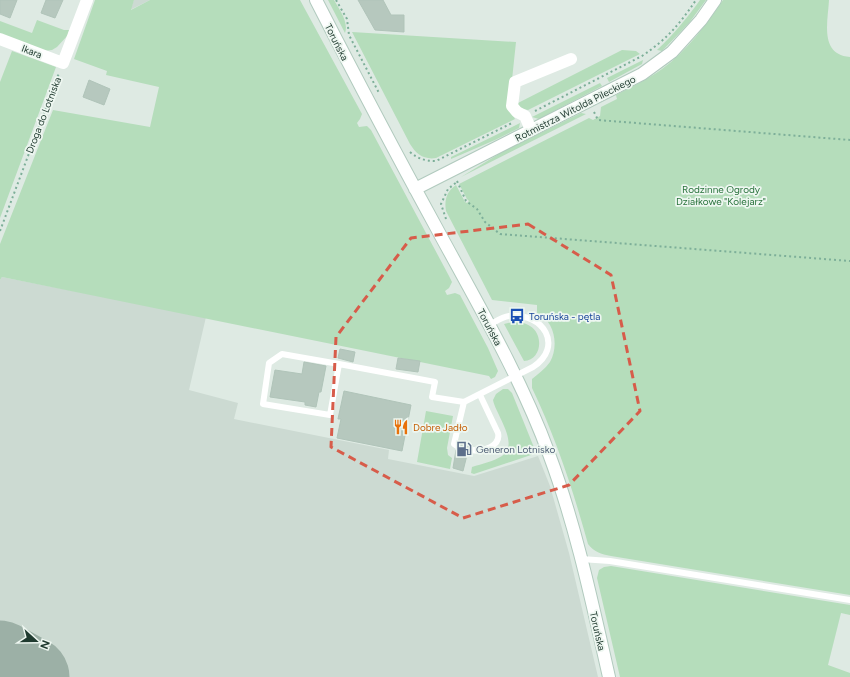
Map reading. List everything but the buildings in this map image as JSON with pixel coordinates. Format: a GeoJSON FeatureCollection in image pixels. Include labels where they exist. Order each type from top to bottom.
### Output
{"type":"FeatureCollection","features":[{"type":"Feature","properties":{"kind":"main road"},"geometry":{"type":"LineString","coordinates":[[63,63],[87,0]]}},
{"type":"Feature","properties":{"kind":"main road","name":"Toruńska"},"geometry":{"type":"LineString","coordinates":[[316,0],[415,189],[489,325],[515,376],[550,454],[581,559],[609,677]]}},
{"type":"Feature","properties":{"kind":"main road","name":"Rotmistrza Witolda Pileckiego"},"geometry":{"type":"LineString","coordinates":[[415,189],[642,74],[672,52],[701,20],[715,0]]}},
{"type":"Feature","properties":{"kind":"main road","name":"Ikara"},"geometry":{"type":"LineString","coordinates":[[0,39],[63,63]]}},
{"type":"Feature","properties":{"kind":"main road"},"geometry":{"type":"LineString","coordinates":[[531,130],[525,116],[517,112],[512,106],[515,82],[571,59]]}},
{"type":"Feature","properties":{"kind":"lane"},"geometry":{"type":"LineString","coordinates":[[339,364],[330,415],[263,404],[269,363],[282,354],[339,364],[435,382],[432,396],[464,402],[537,365],[545,355],[548,339],[544,329],[537,321],[517,316],[507,316],[489,325]]}},
{"type":"Feature","properties":{"kind":"lane"},"geometry":{"type":"LineString","coordinates":[[472,450],[481,451],[495,444],[499,437],[480,395]]}},
{"type":"Feature","properties":{"kind":"lane"},"geometry":{"type":"LineString","coordinates":[[457,446],[454,444],[464,402]]}},
{"type":"Feature","properties":{"kind":"lane"},"geometry":{"type":"LineString","coordinates":[[581,559],[618,562],[850,600]]}},
{"type":"Feature","properties":{"kind":"path"},"geometry":{"type":"LineString","coordinates":[[336,0],[347,19],[349,35],[381,96]]}},
{"type":"Feature","properties":{"kind":"path"},"geometry":{"type":"LineString","coordinates":[[408,148],[411,153],[417,157],[429,161],[436,161],[525,116],[653,49],[671,34],[696,0]]}},
{"type":"Feature","properties":{"kind":"path","name":"Droga do Lotniska"},"geometry":{"type":"LineString","coordinates":[[0,231],[63,63]]}},
{"type":"Feature","properties":{"kind":"path"},"geometry":{"type":"LineString","coordinates":[[594,112],[598,120],[850,140]]}},
{"type":"Feature","properties":{"kind":"path"},"geometry":{"type":"LineString","coordinates":[[449,226],[441,204],[448,189],[458,182],[466,201],[477,209],[486,222],[500,234],[850,260]]}},
{"type":"Feature","properties":{"kind":"highlighted area"},"geometry":{"type":"Polygon","coordinates":[[[528,224],[611,275],[640,411],[569,485],[463,518],[331,447],[336,337],[411,238],[528,224]]]}},
{"type":"Feature","properties":{"kind":"shaded area"},"geometry":{"type":"Polygon","coordinates":[[[134,0],[150,0],[130,10],[134,0]]]}},
{"type":"Feature","properties":{"kind":"shaded area"},"geometry":{"type":"Polygon","coordinates":[[[2,277],[206,317],[189,390],[238,403],[234,419],[389,450],[388,459],[474,476],[538,456],[550,486],[569,553],[598,677],[0,677],[0,280],[2,277]]]}},
{"type":"Feature","properties":{"kind":"green space"},"geometry":{"type":"Polygon","coordinates":[[[95,0],[134,0],[131,10],[150,0],[300,0],[362,114],[357,123],[359,127],[367,126],[371,130],[452,282],[449,288],[445,291],[447,295],[455,293],[460,295],[488,348],[498,371],[495,377],[491,379],[489,376],[2,277],[0,280],[0,244],[53,110],[150,127],[159,87],[106,75],[107,71],[74,59],[95,0]]]}},
{"type":"Feature","properties":{"kind":"green space"},"geometry":{"type":"Polygon","coordinates":[[[328,0],[334,0],[341,11],[346,24],[345,33],[328,0]]]}},
{"type":"Feature","properties":{"kind":"green space"},"geometry":{"type":"Polygon","coordinates":[[[700,0],[706,0],[689,23],[662,51],[657,50],[680,26],[700,0]]]}},
{"type":"Feature","properties":{"kind":"green space","name":"Rodzinne Ogrody Działkowe \"Kolejarz\""},"geometry":{"type":"Polygon","coordinates":[[[723,0],[829,0],[827,27],[829,44],[840,55],[850,57],[850,595],[611,556],[598,552],[590,547],[556,445],[532,388],[532,379],[548,365],[553,356],[555,342],[554,334],[548,322],[537,313],[537,305],[492,300],[446,211],[445,203],[447,196],[450,190],[456,185],[467,203],[469,201],[459,184],[589,118],[593,120],[600,116],[601,107],[617,99],[616,95],[645,80],[662,69],[688,46],[723,0]]]}},
{"type":"Feature","properties":{"kind":"green space"},"geometry":{"type":"Polygon","coordinates":[[[37,20],[64,30],[69,30],[68,35],[57,47],[52,50],[44,51],[0,34],[0,21],[32,33],[37,20]]]}},
{"type":"Feature","properties":{"kind":"green space"},"geometry":{"type":"Polygon","coordinates":[[[352,32],[516,42],[509,108],[515,119],[436,158],[421,156],[410,144],[352,32]]]}},
{"type":"Feature","properties":{"kind":"green space"},"geometry":{"type":"Polygon","coordinates":[[[622,50],[636,51],[640,54],[528,110],[523,109],[516,104],[622,50]]]}},
{"type":"Feature","properties":{"kind":"green space"},"geometry":{"type":"Polygon","coordinates":[[[12,51],[56,67],[0,218],[0,82],[12,51]]]}},
{"type":"Feature","properties":{"kind":"green space"},"geometry":{"type":"Polygon","coordinates":[[[643,60],[642,64],[609,82],[607,78],[643,60]]]}},
{"type":"Feature","properties":{"kind":"green space"},"geometry":{"type":"Polygon","coordinates":[[[600,83],[602,86],[539,119],[532,117],[600,83]]]}},
{"type":"Feature","properties":{"kind":"green space"},"geometry":{"type":"Polygon","coordinates":[[[581,113],[586,114],[461,177],[502,152],[581,113]]]}},
{"type":"Feature","properties":{"kind":"green space"},"geometry":{"type":"Polygon","coordinates":[[[520,123],[519,128],[451,159],[451,157],[520,123]]]}},
{"type":"Feature","properties":{"kind":"green space"},"geometry":{"type":"Polygon","coordinates":[[[521,322],[528,325],[538,335],[538,352],[530,360],[524,361],[504,324],[521,322]]]}},
{"type":"Feature","properties":{"kind":"green space"},"geometry":{"type":"Polygon","coordinates":[[[503,389],[508,389],[512,393],[535,452],[531,455],[474,474],[471,473],[472,467],[502,456],[507,451],[509,444],[508,437],[493,400],[496,394],[503,389]]]}},
{"type":"Feature","properties":{"kind":"green space"},"geometry":{"type":"Polygon","coordinates":[[[426,411],[453,416],[447,448],[448,455],[452,458],[450,469],[417,462],[426,411]]]}},
{"type":"Feature","properties":{"kind":"green space"},"geometry":{"type":"Polygon","coordinates":[[[611,566],[850,605],[850,615],[841,613],[828,665],[850,673],[850,677],[620,677],[597,578],[599,570],[604,567],[611,566]]]}},
{"type":"Feature","properties":{"kind":"runway"},"geometry":{"type":"LineString","coordinates":[[0,661],[29,677]]}},
{"type":"Feature","properties":{"kind":"place","name":"Toruńska - pętla"},"geometry":{"type":"Point","coordinates":[517,316]}},
{"type":"Feature","properties":{"kind":"place","name":"Dobre Jadło"},"geometry":{"type":"Point","coordinates":[401,427]}},
{"type":"Feature","properties":{"kind":"place","name":"Generon Lotnisko"},"geometry":{"type":"Point","coordinates":[464,449]}}]}
